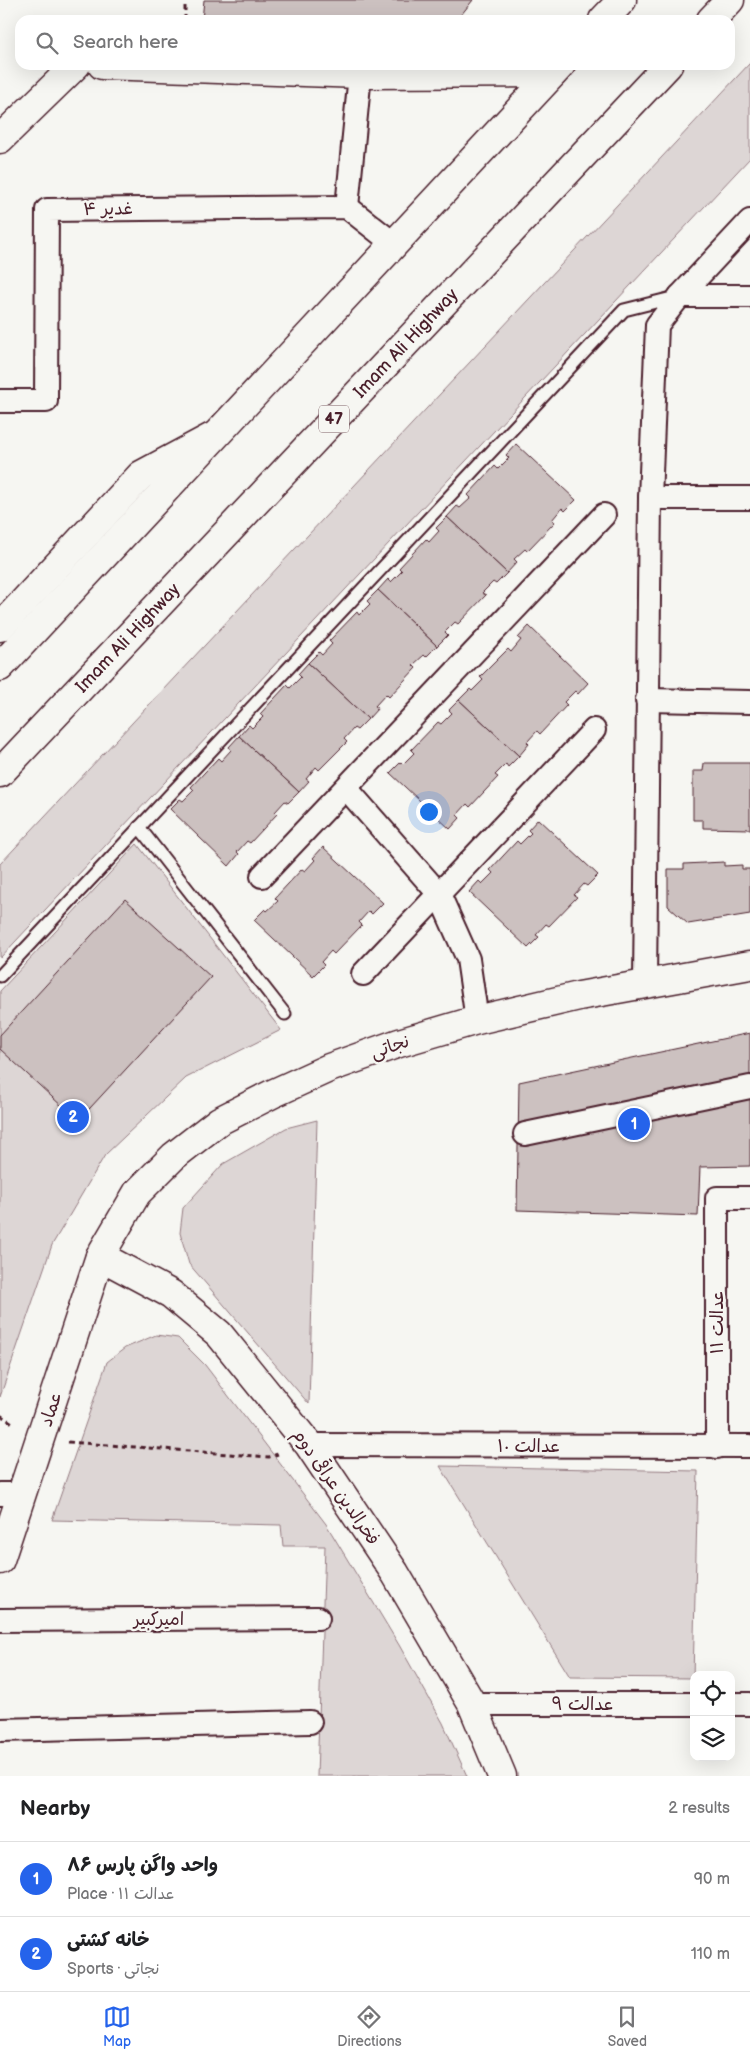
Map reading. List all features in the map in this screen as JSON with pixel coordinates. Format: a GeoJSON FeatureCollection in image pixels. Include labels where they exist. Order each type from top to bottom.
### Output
{"type":"FeatureCollection","features":[{"type":"Feature","properties":{"kind":"main road"},"geometry":{"type":"LineString","coordinates":[[608,15],[622,0]]}},
{"type":"Feature","properties":{"kind":"main road"},"geometry":{"type":"LineString","coordinates":[[716,15],[730,0]]}},
{"type":"Feature","properties":{"kind":"main road"},"geometry":{"type":"LineString","coordinates":[[4,132],[71,70]]}},
{"type":"Feature","properties":{"kind":"main road"},"geometry":{"type":"LineString","coordinates":[[245,70],[360,74],[518,70]]}},
{"type":"Feature","properties":{"kind":"main road"},"geometry":{"type":"LineString","coordinates":[[0,666],[556,70]]}},
{"type":"Feature","properties":{"kind":"main road","name":"Imam Ali Highway"},"geometry":{"type":"LineString","coordinates":[[0,774],[663,70]]}},
{"type":"Feature","properties":{"kind":"main road"},"geometry":{"type":"LineString","coordinates":[[0,627],[141,475],[216,436]]}},
{"type":"Feature","properties":{"kind":"main road","name":"نجاتی"},"geometry":{"type":"LineString","coordinates":[[100,1256],[137,1193],[174,1156],[219,1120],[329,1068],[399,1043],[477,1020],[578,996],[750,965]]}},
{"type":"Feature","properties":{"kind":"main road","name":"عماد"},"geometry":{"type":"LineString","coordinates":[[0,1560],[11,1494],[40,1440],[100,1256]]}},
{"type":"Feature","properties":{"kind":"main road","name":"فخرالدین عراقی دوم"},"geometry":{"type":"LineString","coordinates":[[100,1256],[171,1294],[219,1334],[309,1445],[395,1573],[472,1704],[502,1776]]}},
{"type":"Feature","properties":{"kind":"street"},"geometry":{"type":"LineString","coordinates":[[360,74],[346,207],[394,244]]}},
{"type":"Feature","properties":{"kind":"street","name":"غدیر ۴"},"geometry":{"type":"LineString","coordinates":[[0,401],[46,401],[47,210],[346,207]]}},
{"type":"Feature","properties":{"kind":"street"},"geometry":{"type":"LineString","coordinates":[[645,983],[650,498],[657,324],[680,296],[750,221]]}},
{"type":"Feature","properties":{"kind":"street"},"geometry":{"type":"LineString","coordinates":[[680,296],[750,296]]}},
{"type":"Feature","properties":{"kind":"street"},"geometry":{"type":"LineString","coordinates":[[650,498],[750,498]]}},
{"type":"Feature","properties":{"kind":"street"},"geometry":{"type":"LineString","coordinates":[[262,876],[604,515]]}},
{"type":"Feature","properties":{"kind":"street"},"geometry":{"type":"LineString","coordinates":[[647,700],[750,702]]}},
{"type":"Feature","properties":{"kind":"street"},"geometry":{"type":"LineString","coordinates":[[363,974],[594,730]]}},
{"type":"Feature","properties":{"kind":"street"},"geometry":{"type":"LineString","coordinates":[[346,788],[439,894],[468,959],[477,1020]]}},
{"type":"Feature","properties":{"kind":"street"},"geometry":{"type":"LineString","coordinates":[[525,1134],[750,1088]]}},
{"type":"Feature","properties":{"kind":"street","name":"عدالت ۱۱"},"geometry":{"type":"LineString","coordinates":[[717,1447],[717,1198],[750,1198]]}},
{"type":"Feature","properties":{"kind":"street","name":"عدالت ۱۰"},"geometry":{"type":"LineString","coordinates":[[309,1445],[750,1446]]}},
{"type":"Feature","properties":{"kind":"street","name":"امیرکبیر"},"geometry":{"type":"LineString","coordinates":[[0,1620],[318,1618]]}},
{"type":"Feature","properties":{"kind":"street","name":"عدالت ۹"},"geometry":{"type":"LineString","coordinates":[[472,1704],[690,1704]]}},
{"type":"Feature","properties":{"kind":"street"},"geometry":{"type":"LineString","coordinates":[[735,1704],[750,1704]]}},
{"type":"Feature","properties":{"kind":"street"},"geometry":{"type":"LineString","coordinates":[[0,1730],[310,1722]]}},
{"type":"Feature","properties":{"kind":"lane"},"geometry":{"type":"LineString","coordinates":[[0,976],[624,310],[680,296]]}},
{"type":"Feature","properties":{"kind":"lane"},"geometry":{"type":"LineString","coordinates":[[139,827],[285,1014]]}},
{"type":"Feature","properties":{"kind":"path"},"geometry":{"type":"LineString","coordinates":[[185,15],[186,0]]}},
{"type":"Feature","properties":{"kind":"path"},"geometry":{"type":"LineString","coordinates":[[40,1440],[269,1457],[309,1445]]}},
{"type":"Feature","properties":{"kind":"shaded area"},"geometry":{"type":"Polygon","coordinates":[[[750,63],[750,158],[0,958],[0,864],[750,63]]]}},
{"type":"Feature","properties":{"kind":"shaded area"},"geometry":{"type":"Polygon","coordinates":[[[137,844],[281,1030],[186,1078],[105,1155],[52,1245],[0,1397],[0,991],[137,844]]]}},
{"type":"Feature","properties":{"kind":"shaded area"},"geometry":{"type":"Polygon","coordinates":[[[317,1120],[309,1404],[189,1264],[180,1233],[183,1208],[223,1164],[286,1128],[317,1120]]]}},
{"type":"Feature","properties":{"kind":"shaded area"},"geometry":{"type":"Polygon","coordinates":[[[156,1335],[178,1338],[205,1365],[326,1524],[399,1645],[443,1723],[467,1776],[317,1776],[325,1546],[283,1546],[281,1525],[52,1520],[107,1362],[125,1348],[156,1335]]]}},
{"type":"Feature","properties":{"kind":"shaded area"},"geometry":{"type":"Polygon","coordinates":[[[440,1466],[698,1471],[693,1671],[690,1671],[690,1678],[570,1677],[440,1466]]]}},
{"type":"Feature","properties":{"kind":"building"},"geometry":{"type":"Polygon","coordinates":[[[204,0],[473,0],[461,15],[202,15],[204,0]]]}},
{"type":"Feature","properties":{"kind":"building"},"geometry":{"type":"Polygon","coordinates":[[[516,444],[576,500],[565,511],[562,508],[552,520],[555,522],[527,551],[525,549],[514,559],[517,562],[507,573],[447,517],[457,506],[460,508],[471,498],[468,495],[495,466],[498,469],[509,458],[506,455],[516,444]]]}},
{"type":"Feature","properties":{"kind":"building"},"geometry":{"type":"Polygon","coordinates":[[[447,517],[507,573],[496,584],[493,582],[482,593],[486,595],[458,624],[455,622],[445,632],[448,635],[437,646],[378,590],[388,579],[391,582],[402,571],[399,568],[426,539],[429,542],[439,531],[436,528],[447,517]]]}},
{"type":"Feature","properties":{"kind":"building"},"geometry":{"type":"Polygon","coordinates":[[[378,590],[437,646],[426,657],[424,655],[413,665],[416,668],[389,697],[386,694],[375,706],[378,708],[368,719],[308,663],[319,652],[322,655],[332,644],[329,641],[357,612],[359,615],[370,604],[367,601],[378,590]]]}},
{"type":"Feature","properties":{"kind":"building"},"geometry":{"type":"Polygon","coordinates":[[[529,626],[588,683],[578,694],[575,691],[564,702],[567,705],[540,734],[537,731],[527,742],[529,744],[519,756],[459,700],[483,680],[480,677],[508,649],[511,652],[521,640],[518,638],[529,626]]]}},
{"type":"Feature","properties":{"kind":"building"},"geometry":{"type":"Polygon","coordinates":[[[308,663],[368,719],[357,730],[354,728],[344,739],[347,742],[319,770],[316,767],[306,779],[309,781],[299,792],[239,736],[249,725],[252,728],[263,717],[260,714],[287,685],[290,688],[301,677],[298,674],[308,663]]]}},
{"type":"Feature","properties":{"kind":"building"},"geometry":{"type":"Polygon","coordinates":[[[459,700],[519,756],[508,767],[506,764],[495,775],[498,777],[470,807],[467,804],[457,815],[460,818],[450,829],[390,773],[414,753],[411,750],[438,722],[441,724],[452,713],[449,710],[459,700]]]}},
{"type":"Feature","properties":{"kind":"building"},"geometry":{"type":"Polygon","coordinates":[[[239,736],[299,792],[288,803],[285,801],[275,812],[277,814],[250,843],[247,841],[237,852],[239,854],[229,866],[170,809],[180,799],[183,801],[194,790],[191,787],[218,758],[221,761],[231,750],[229,747],[239,736]]]}},
{"type":"Feature","properties":{"kind":"building"},"geometry":{"type":"Polygon","coordinates":[[[704,763],[750,763],[750,829],[703,828],[703,820],[693,820],[693,771],[703,771],[704,763]]]}},
{"type":"Feature","properties":{"kind":"building"},"geometry":{"type":"Polygon","coordinates":[[[538,819],[598,875],[587,886],[584,884],[574,895],[577,897],[549,926],[546,924],[536,935],[539,937],[528,948],[469,892],[479,881],[482,884],[493,873],[490,870],[517,841],[520,844],[531,833],[528,830],[538,819]]]}},
{"type":"Feature","properties":{"kind":"building"},"geometry":{"type":"Polygon","coordinates":[[[323,847],[383,903],[372,914],[369,911],[359,922],[362,925],[334,954],[331,951],[321,962],[324,965],[313,976],[254,920],[265,909],[267,911],[278,901],[275,898],[302,869],[305,871],[323,847]]]}},
{"type":"Feature","properties":{"kind":"building"},"geometry":{"type":"Polygon","coordinates":[[[724,862],[724,866],[742,865],[742,869],[750,869],[750,914],[688,924],[668,906],[668,869],[684,869],[684,864],[724,862]]]}},
{"type":"Feature","properties":{"kind":"building"},"geometry":{"type":"Polygon","coordinates":[[[125,899],[211,977],[78,1121],[0,1049],[0,1035],[125,899]]]}},
{"type":"Feature","properties":{"kind":"building"},"geometry":{"type":"Polygon","coordinates":[[[750,1033],[750,1166],[700,1167],[698,1216],[517,1210],[519,1082],[750,1033]]]}},
{"type":"Feature","properties":{"kind":"place","name":"خانه کشتی"},"geometry":{"type":"Point","coordinates":[73,1117]}},
{"type":"Feature","properties":{"kind":"place","name":"۸۶ واحد واگن پارس"},"geometry":{"type":"Point","coordinates":[634,1124]}}]}
